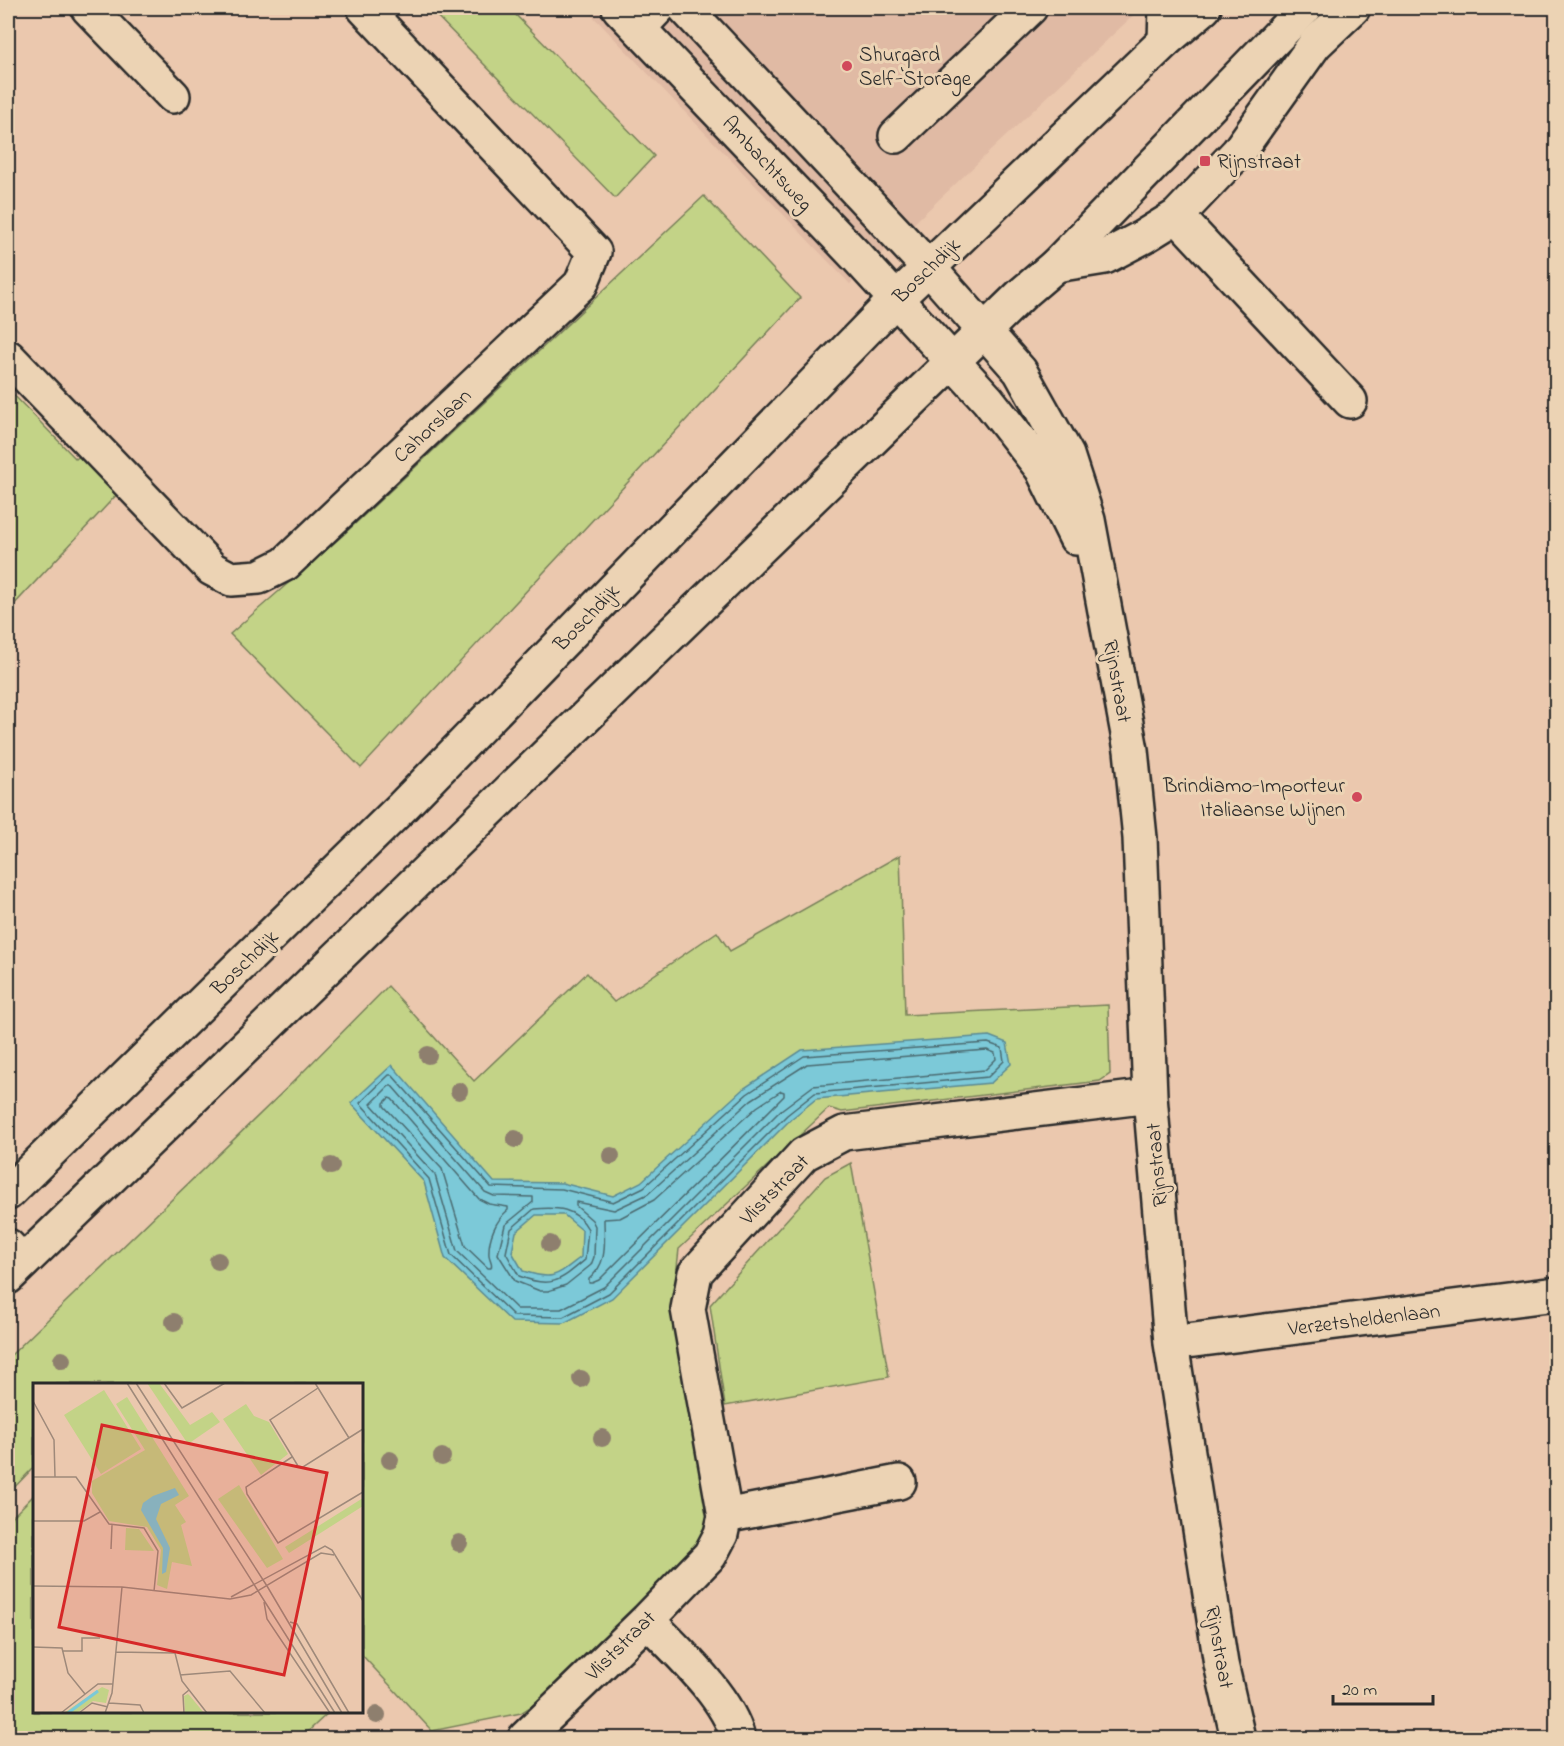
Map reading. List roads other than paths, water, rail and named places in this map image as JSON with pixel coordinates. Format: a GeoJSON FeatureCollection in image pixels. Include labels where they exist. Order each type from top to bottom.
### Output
{"type":"FeatureCollection","features":[{"type":"Feature","properties":{"kind":"street"},"geometry":{"type":"LineString","coordinates":[[88,8],[173,96]]}},
{"type":"Feature","properties":{"kind":"street","name":"Cahorslaan"},"geometry":{"type":"LineString","coordinates":[[8,357],[212,569],[231,579],[259,577],[285,564],[581,284],[594,252],[364,8]]}},
{"type":"Feature","properties":{"kind":"street"},"geometry":{"type":"LineString","coordinates":[[685,8],[928,267]]}},
{"type":"Feature","properties":{"kind":"street"},"geometry":{"type":"LineString","coordinates":[[896,136],[1030,8]]}},
{"type":"Feature","properties":{"kind":"street"},"geometry":{"type":"LineString","coordinates":[[1165,41],[1166,8]]}},
{"type":"Feature","properties":{"kind":"street","name":"Boschdijk"},"geometry":{"type":"LineString","coordinates":[[8,1193],[402,807],[928,267],[1165,41],[1204,8]]}},
{"type":"Feature","properties":{"kind":"street"},"geometry":{"type":"LineString","coordinates":[[13,1262],[1056,265],[1305,8]]}},
{"type":"Feature","properties":{"kind":"street"},"geometry":{"type":"LineString","coordinates":[[1056,265],[1105,256],[1178,216],[1238,152],[1315,44],[1353,8]]}},
{"type":"Feature","properties":{"kind":"street","name":"Ambachtsweg"},"geometry":{"type":"LineString","coordinates":[[639,14],[953,362]]}},
{"type":"Feature","properties":{"kind":"street"},"geometry":{"type":"LineString","coordinates":[[1178,216],[1350,401]]}},
{"type":"Feature","properties":{"kind":"street","name":"Rijnstraat"},"geometry":{"type":"LineString","coordinates":[[928,267],[1020,371],[1067,456],[1088,520],[1131,750],[1140,838],[1149,1096],[1171,1343],[1221,1664],[1238,1738]]}},
{"type":"Feature","properties":{"kind":"street","name":"Rijnstraat"},"geometry":{"type":"LineString","coordinates":[[953,362],[988,400],[1042,469],[1102,589]]}},
{"type":"Feature","properties":{"kind":"street","name":"Vliststraat"},"geometry":{"type":"LineString","coordinates":[[525,1738],[647,1620],[710,1555],[725,1516],[688,1309],[694,1273],[804,1154],[843,1134],[1149,1096]]}},
{"type":"Feature","properties":{"kind":"street","name":"Verzetsheldenlaan"},"geometry":{"type":"LineString","coordinates":[[1171,1343],[1557,1294]]}},
{"type":"Feature","properties":{"kind":"street"},"geometry":{"type":"LineString","coordinates":[[725,1516],[900,1482]]}},
{"type":"Feature","properties":{"kind":"street"},"geometry":{"type":"LineString","coordinates":[[647,1620],[709,1685],[736,1729],[738,1738]]}},
{"type":"Feature","properties":{"kind":"water"},"geometry":{"type":"Polygon","coordinates":[[[989,1036],[1007,1043],[1011,1064],[991,1083],[816,1099],[791,1119],[612,1298],[564,1323],[512,1322],[445,1258],[424,1182],[351,1103],[392,1065],[494,1182],[562,1183],[613,1196],[641,1182],[743,1089],[802,1050],[989,1036]],[[536,1215],[516,1232],[512,1252],[523,1271],[542,1276],[554,1275],[581,1257],[582,1230],[564,1215],[536,1215]]]}},
{"type":"Feature","properties":{"kind":"place","name":"Shurgard Self-Storage"},"geometry":{"type":"Point","coordinates":[847,66]}},
{"type":"Feature","properties":{"kind":"place","name":"Rijnstraat"},"geometry":{"type":"Point","coordinates":[1205,161]}},
{"type":"Feature","properties":{"kind":"place","name":"Brindiamo-Importeur Italiaanse Wijnen"},"geometry":{"type":"Point","coordinates":[1357,797]}}]}
